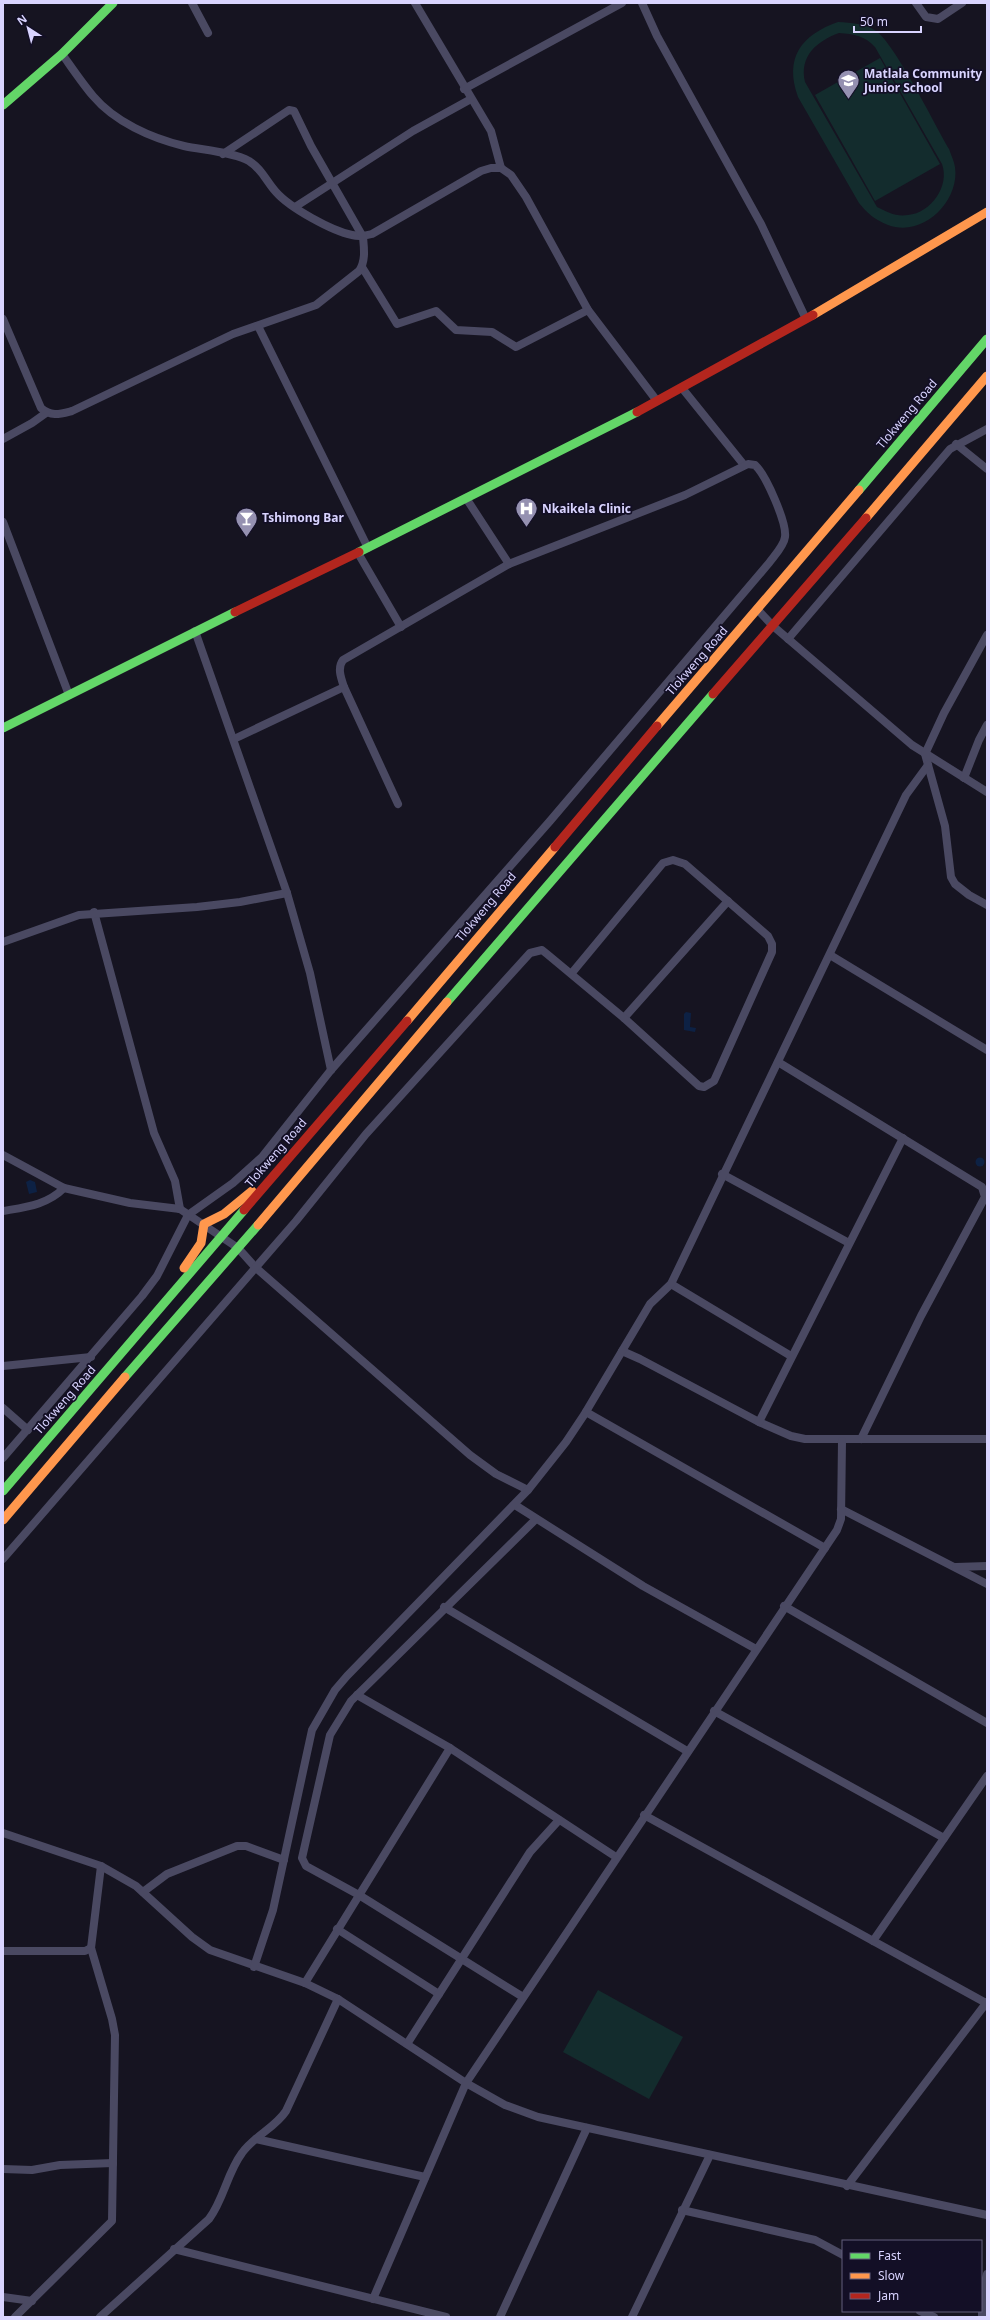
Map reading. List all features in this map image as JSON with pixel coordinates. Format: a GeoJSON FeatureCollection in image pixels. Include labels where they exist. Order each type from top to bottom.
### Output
{"type":"FeatureCollection","features":[{"type":"Feature","properties":{"kind":"main road"},"geometry":{"type":"LineString","coordinates":[[3,105],[62,54],[113,3]]}},
{"type":"Feature","properties":{"kind":"main road"},"geometry":{"type":"LineString","coordinates":[[3,728],[195,631],[368,548],[682,388],[806,319],[987,212]]}},
{"type":"Feature","properties":{"kind":"main road","name":"Tlokweng Road"},"geometry":{"type":"LineString","coordinates":[[3,1491],[222,1236],[270,1177],[364,1071],[987,338]]}},
{"type":"Feature","properties":{"kind":"main road"},"geometry":{"type":"LineString","coordinates":[[3,1520],[77,1432],[238,1248],[513,924],[773,626],[987,376]]}},
{"type":"Feature","properties":{"kind":"main road"},"geometry":{"type":"LineString","coordinates":[[176,1289],[183,1271],[201,1243],[204,1224],[224,1214],[265,1178],[270,1177]]}},
{"type":"Feature","properties":{"kind":"street"},"geometry":{"type":"LineString","coordinates":[[192,3],[208,32]]}},
{"type":"Feature","properties":{"kind":"street"},"geometry":{"type":"LineString","coordinates":[[415,3],[464,89],[491,131],[501,168]]}},
{"type":"Feature","properties":{"kind":"street"},"geometry":{"type":"LineString","coordinates":[[464,89],[622,3]]}},
{"type":"Feature","properties":{"kind":"street"},"geometry":{"type":"LineString","coordinates":[[642,3],[657,36],[761,224],[806,319]]}},
{"type":"Feature","properties":{"kind":"street"},"geometry":{"type":"LineString","coordinates":[[916,3],[926,17],[938,19],[962,3]]}},
{"type":"Feature","properties":{"kind":"street"},"geometry":{"type":"LineString","coordinates":[[62,54],[93,96],[112,113],[140,132],[172,143],[242,158],[254,164],[261,170],[276,192],[295,207],[342,233],[362,237],[392,224],[481,171],[491,168],[501,168],[511,175],[526,197],[588,310],[657,401]]}},
{"type":"Feature","properties":{"kind":"street"},"geometry":{"type":"LineString","coordinates":[[295,207],[333,184],[413,131],[471,99]]}},
{"type":"Feature","properties":{"kind":"street"},"geometry":{"type":"LineString","coordinates":[[3,321],[36,398],[46,413],[56,415],[72,410],[222,339],[316,305],[354,276],[362,267],[364,250],[362,237],[292,110],[289,110],[223,154]]}},
{"type":"Feature","properties":{"kind":"street"},"geometry":{"type":"LineString","coordinates":[[362,267],[397,324],[436,311],[456,330],[492,332],[516,347],[588,310]]}},
{"type":"Feature","properties":{"kind":"street"},"geometry":{"type":"LineString","coordinates":[[258,326],[368,548]]}},
{"type":"Feature","properties":{"kind":"street"},"geometry":{"type":"LineString","coordinates":[[682,388],[744,465]]}},
{"type":"Feature","properties":{"kind":"street"},"geometry":{"type":"LineString","coordinates":[[3,439],[32,423],[46,413]]}},
{"type":"Feature","properties":{"kind":"street"},"geometry":{"type":"LineString","coordinates":[[788,639],[944,455],[956,444],[987,430]]}},
{"type":"Feature","properties":{"kind":"street"},"geometry":{"type":"LineString","coordinates":[[956,444],[987,469]]}},
{"type":"Feature","properties":{"kind":"street"},"geometry":{"type":"LineString","coordinates":[[3,1458],[91,1357],[157,1276],[188,1215],[250,1169],[331,1070],[550,821],[769,563],[782,544],[785,536],[782,520],[762,474],[755,465],[744,465],[685,495],[509,564],[343,660],[340,664],[340,674],[344,687],[398,804]]}},
{"type":"Feature","properties":{"kind":"street"},"geometry":{"type":"LineString","coordinates":[[466,498],[509,564]]}},
{"type":"Feature","properties":{"kind":"street"},"geometry":{"type":"LineString","coordinates":[[3,522],[69,695]]}},
{"type":"Feature","properties":{"kind":"street"},"geometry":{"type":"LineString","coordinates":[[358,553],[401,627]]}},
{"type":"Feature","properties":{"kind":"street"},"geometry":{"type":"LineString","coordinates":[[757,609],[788,639],[925,754],[987,792]]}},
{"type":"Feature","properties":{"kind":"street"},"geometry":{"type":"LineString","coordinates":[[195,631],[287,893],[310,973],[331,1070]]}},
{"type":"Feature","properties":{"kind":"street"},"geometry":{"type":"LineString","coordinates":[[987,635],[944,714],[925,754],[945,826],[951,876],[956,884],[969,895],[987,905]]}},
{"type":"Feature","properties":{"kind":"street"},"geometry":{"type":"LineString","coordinates":[[234,739],[344,687]]}},
{"type":"Feature","properties":{"kind":"street"},"geometry":{"type":"LineString","coordinates":[[964,778],[979,740],[987,725]]}},
{"type":"Feature","properties":{"kind":"street"},"geometry":{"type":"LineString","coordinates":[[254,1967],[273,1910],[312,1730],[335,1690],[347,1676],[528,1490],[566,1442],[586,1412],[650,1304],[671,1284],[722,1174],[830,956],[906,795],[928,765]]}},
{"type":"Feature","properties":{"kind":"street"},"geometry":{"type":"LineString","coordinates":[[3,1559],[296,1221],[366,1134],[530,953],[542,950],[624,1018],[699,1086],[704,1087],[711,1084],[773,947],[768,936],[728,901],[685,864],[673,860],[663,863],[572,974]]}},
{"type":"Feature","properties":{"kind":"street"},"geometry":{"type":"LineString","coordinates":[[3,942],[62,920],[94,912],[197,907],[287,893]]}},
{"type":"Feature","properties":{"kind":"street"},"geometry":{"type":"LineString","coordinates":[[624,1018],[728,901]]}},
{"type":"Feature","properties":{"kind":"street"},"geometry":{"type":"LineString","coordinates":[[94,912],[154,1133],[175,1181],[180,1209]]}},
{"type":"Feature","properties":{"kind":"street"},"geometry":{"type":"LineString","coordinates":[[830,956],[987,1050]]}},
{"type":"Feature","properties":{"kind":"street"},"geometry":{"type":"LineString","coordinates":[[778,1062],[982,1187],[985,1194],[921,1316],[861,1439]]}},
{"type":"Feature","properties":{"kind":"street"},"geometry":{"type":"LineString","coordinates":[[759,1422],[848,1243],[903,1138]]}},
{"type":"Feature","properties":{"kind":"street"},"geometry":{"type":"LineString","coordinates":[[3,1155],[64,1188],[130,1203],[180,1209],[204,1224],[238,1248],[255,1267],[470,1455],[496,1474],[528,1490]]}},
{"type":"Feature","properties":{"kind":"street"},"geometry":{"type":"LineString","coordinates":[[722,1174],[848,1243]]}},
{"type":"Feature","properties":{"kind":"street"},"geometry":{"type":"LineString","coordinates":[[3,1211],[40,1204],[57,1195],[64,1188]]}},
{"type":"Feature","properties":{"kind":"street"},"geometry":{"type":"LineString","coordinates":[[671,1284],[791,1356]]}},
{"type":"Feature","properties":{"kind":"street"},"geometry":{"type":"LineString","coordinates":[[622,1351],[759,1422],[791,1436],[806,1439],[842,1441],[861,1439],[987,1439]]}},
{"type":"Feature","properties":{"kind":"street"},"geometry":{"type":"LineString","coordinates":[[3,1366],[91,1357]]}},
{"type":"Feature","properties":{"kind":"street"},"geometry":{"type":"LineString","coordinates":[[3,1408],[28,1430]]}},
{"type":"Feature","properties":{"kind":"street"},"geometry":{"type":"LineString","coordinates":[[586,1412],[825,1548]]}},
{"type":"Feature","properties":{"kind":"street"},"geometry":{"type":"LineString","coordinates":[[373,2298],[466,2083],[840,1524],[842,1441]]}},
{"type":"Feature","properties":{"kind":"street"},"geometry":{"type":"LineString","coordinates":[[515,1505],[643,1586],[756,1649]]}},
{"type":"Feature","properties":{"kind":"street"},"geometry":{"type":"LineString","coordinates":[[841,1509],[987,1584]]}},
{"type":"Feature","properties":{"kind":"street"},"geometry":{"type":"LineString","coordinates":[[523,1997],[359,1895],[306,1866],[302,1858],[330,1735],[351,1701],[444,1607],[536,1519]]}},
{"type":"Feature","properties":{"kind":"street"},"geometry":{"type":"LineString","coordinates":[[955,1567],[987,1566]]}},
{"type":"Feature","properties":{"kind":"street"},"geometry":{"type":"LineString","coordinates":[[784,1606],[987,1723]]}},
{"type":"Feature","properties":{"kind":"street"},"geometry":{"type":"LineString","coordinates":[[444,1607],[688,1751]]}},
{"type":"Feature","properties":{"kind":"street"},"geometry":{"type":"LineString","coordinates":[[357,1695],[450,1748],[616,1857]]}},
{"type":"Feature","properties":{"kind":"street"},"geometry":{"type":"LineString","coordinates":[[714,1711],[944,1838]]}},
{"type":"Feature","properties":{"kind":"street"},"geometry":{"type":"LineString","coordinates":[[305,1983],[450,1748]]}},
{"type":"Feature","properties":{"kind":"street"},"geometry":{"type":"LineString","coordinates":[[873,1941],[987,1776]]}},
{"type":"Feature","properties":{"kind":"street"},"geometry":{"type":"LineString","coordinates":[[644,1815],[987,2003],[847,2186]]}},
{"type":"Feature","properties":{"kind":"street"},"geometry":{"type":"LineString","coordinates":[[407,2044],[460,1959],[530,1852],[559,1820]]}},
{"type":"Feature","properties":{"kind":"street"},"geometry":{"type":"LineString","coordinates":[[3,1833],[101,1866],[143,1892],[192,1937],[210,1950],[254,1967],[305,1983],[338,1999],[466,2083],[506,2106],[538,2117],[847,2186],[987,2215]]}},
{"type":"Feature","properties":{"kind":"street"},"geometry":{"type":"LineString","coordinates":[[143,1892],[167,1874],[237,1846],[246,1846],[284,1860]]}},
{"type":"Feature","properties":{"kind":"street"},"geometry":{"type":"LineString","coordinates":[[15,2317],[110,2225],[113,2163],[115,2035],[112,2019],[91,1948],[101,1866]]}},
{"type":"Feature","properties":{"kind":"street"},"geometry":{"type":"LineString","coordinates":[[337,1929],[439,1994]]}},
{"type":"Feature","properties":{"kind":"street"},"geometry":{"type":"LineString","coordinates":[[3,1950],[85,1951],[91,1948]]}},
{"type":"Feature","properties":{"kind":"street"},"geometry":{"type":"LineString","coordinates":[[100,2317],[209,2219],[218,2205],[237,2161],[256,2139],[278,2120],[286,2110],[338,1999]]}},
{"type":"Feature","properties":{"kind":"street"},"geometry":{"type":"LineString","coordinates":[[500,2317],[587,2128]]}},
{"type":"Feature","properties":{"kind":"street"},"geometry":{"type":"LineString","coordinates":[[256,2139],[425,2177]]}},
{"type":"Feature","properties":{"kind":"street"},"geometry":{"type":"LineString","coordinates":[[632,2317],[682,2210],[710,2155]]}},
{"type":"Feature","properties":{"kind":"street"},"geometry":{"type":"LineString","coordinates":[[3,2169],[32,2170],[60,2165],[113,2163]]}},
{"type":"Feature","properties":{"kind":"street"},"geometry":{"type":"LineString","coordinates":[[682,2210],[815,2240],[842,2254]]}},
{"type":"Feature","properties":{"kind":"street"},"geometry":{"type":"LineString","coordinates":[[174,2249],[446,2317]]}},
{"type":"Feature","properties":{"kind":"street"},"geometry":{"type":"LineString","coordinates":[[973,2317],[982,2317],[982,2294],[987,2274]]}},
{"type":"Feature","properties":{"kind":"street"},"geometry":{"type":"LineString","coordinates":[[3,2297],[32,2301]]}},
{"type":"Feature","properties":{"kind":"street"},"geometry":{"type":"LineString","coordinates":[[922,2312],[934,2317]]}},
{"type":"Feature","properties":{"kind":"green space"},"geometry":{"type":"Polygon","coordinates":[[[838,22],[867,26],[876,31],[884,39],[904,68],[949,149],[955,167],[955,180],[952,192],[945,204],[936,214],[926,221],[914,226],[901,228],[883,223],[865,210],[859,203],[798,97],[794,83],[793,71],[795,60],[805,41],[825,27],[838,22]],[[839,33],[817,45],[807,57],[804,73],[805,82],[877,207],[892,214],[908,215],[916,213],[931,204],[937,197],[943,181],[944,172],[942,164],[875,47],[863,38],[839,33]]]}},
{"type":"Feature","properties":{"kind":"green space"},"geometry":{"type":"Polygon","coordinates":[[[880,58],[940,164],[875,201],[815,95],[880,58]]]}},
{"type":"Feature","properties":{"kind":"green space"},"geometry":{"type":"Polygon","coordinates":[[[598,1990],[683,2037],[649,2099],[563,2052],[598,1990]]]}},
{"type":"Feature","properties":{"kind":"water"},"geometry":{"type":"Polygon","coordinates":[[[686,1012],[691,1013],[690,1027],[696,1028],[695,1032],[684,1030],[684,1014],[686,1012]]]}},
{"type":"Feature","properties":{"kind":"water"},"geometry":{"type":"Polygon","coordinates":[[[980,1157],[985,1162],[980,1167],[975,1162],[980,1157]]]}},
{"type":"Feature","properties":{"kind":"water"},"geometry":{"type":"Polygon","coordinates":[[[30,1180],[35,1182],[37,1192],[29,1194],[26,1182],[30,1180]]]}},
{"type":"Feature","properties":{"kind":"traffic: fast"},"geometry":{"type":"LineString","coordinates":[[3,105],[62,54],[113,3]]}},
{"type":"Feature","properties":{"kind":"traffic: fast"},"geometry":{"type":"LineString","coordinates":[[859,490],[987,339]]}},
{"type":"Feature","properties":{"kind":"traffic: fast"},"geometry":{"type":"LineString","coordinates":[[359,552],[637,412]]}},
{"type":"Feature","properties":{"kind":"traffic: fast"},"geometry":{"type":"LineString","coordinates":[[3,728],[235,612]]}},
{"type":"Feature","properties":{"kind":"traffic: fast"},"geometry":{"type":"LineString","coordinates":[[447,1002],[713,694]]}},
{"type":"Feature","properties":{"kind":"traffic: fast"},"geometry":{"type":"LineString","coordinates":[[3,1491],[244,1210]]}},
{"type":"Feature","properties":{"kind":"traffic: fast"},"geometry":{"type":"LineString","coordinates":[[125,1377],[258,1225]]}},
{"type":"Feature","properties":{"kind":"traffic: slow"},"geometry":{"type":"LineString","coordinates":[[813,315],[987,212]]}},
{"type":"Feature","properties":{"kind":"traffic: slow"},"geometry":{"type":"LineString","coordinates":[[866,518],[987,376]]}},
{"type":"Feature","properties":{"kind":"traffic: slow"},"geometry":{"type":"LineString","coordinates":[[657,726],[859,490]]}},
{"type":"Feature","properties":{"kind":"traffic: slow"},"geometry":{"type":"LineString","coordinates":[[407,1021],[555,847]]}},
{"type":"Feature","properties":{"kind":"traffic: slow"},"geometry":{"type":"LineString","coordinates":[[258,1225],[447,1002]]}},
{"type":"Feature","properties":{"kind":"traffic: slow"},"geometry":{"type":"LineString","coordinates":[[184,1268],[201,1243],[204,1224],[224,1214],[252,1191]]}},
{"type":"Feature","properties":{"kind":"traffic: slow"},"geometry":{"type":"LineString","coordinates":[[3,1520],[125,1377]]}},
{"type":"Feature","properties":{"kind":"traffic: jam"},"geometry":{"type":"LineString","coordinates":[[637,412],[813,315]]}},
{"type":"Feature","properties":{"kind":"traffic: jam"},"geometry":{"type":"LineString","coordinates":[[713,694],[866,518]]}},
{"type":"Feature","properties":{"kind":"traffic: jam"},"geometry":{"type":"LineString","coordinates":[[235,612],[359,552]]}},
{"type":"Feature","properties":{"kind":"traffic: jam"},"geometry":{"type":"LineString","coordinates":[[555,847],[657,726]]}},
{"type":"Feature","properties":{"kind":"traffic: jam"},"geometry":{"type":"LineString","coordinates":[[244,1210],[407,1021]]}},
{"type":"Feature","properties":{"kind":"place","name":"Matlala Community Junior School"},"geometry":{"type":"Point","coordinates":[848,100]}},
{"type":"Feature","properties":{"kind":"place","name":"Nkaikela Clinic"},"geometry":{"type":"Point","coordinates":[527,528]}},
{"type":"Feature","properties":{"kind":"place","name":"Tshimong Bar"},"geometry":{"type":"Point","coordinates":[246,538]}}]}
